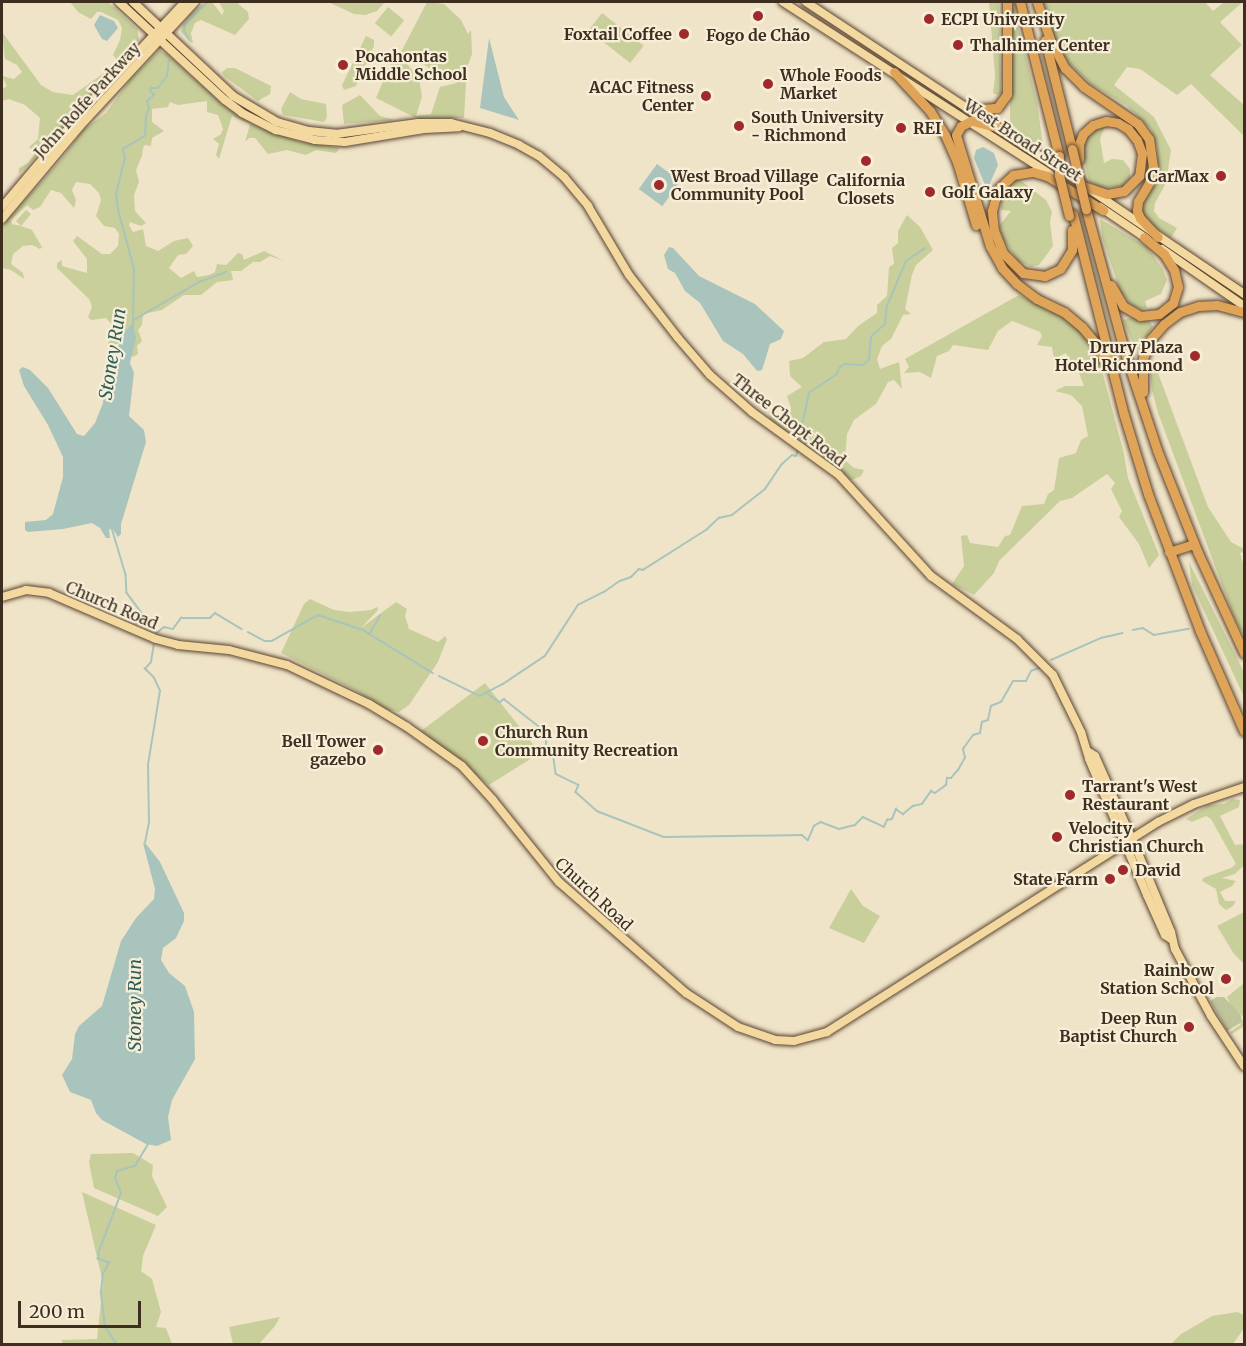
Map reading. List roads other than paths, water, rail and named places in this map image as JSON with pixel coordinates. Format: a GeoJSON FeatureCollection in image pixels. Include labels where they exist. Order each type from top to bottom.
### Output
{"type":"FeatureCollection","features":[{"type":"Feature","properties":{"kind":"highway"},"geometry":{"type":"LineString","coordinates":[[972,110],[994,109],[1007,96],[1006,2]]}},
{"type":"Feature","properties":{"kind":"highway"},"geometry":{"type":"LineString","coordinates":[[1020,2],[1059,156],[1071,215],[1124,415],[1169,552],[1208,650],[1245,731]]}},
{"type":"Feature","properties":{"kind":"highway"},"geometry":{"type":"LineString","coordinates":[[1036,2],[1090,226],[1124,350],[1157,450],[1194,544],[1245,653]]}},
{"type":"Feature","properties":{"kind":"highway"},"geometry":{"type":"LineString","coordinates":[[1036,2],[1051,42],[1065,68],[1084,87],[1138,124],[1149,139],[1153,156],[1152,172],[1138,201],[1137,211],[1140,218],[1158,237]]}},
{"type":"Feature","properties":{"kind":"highway"},"geometry":{"type":"LineString","coordinates":[[894,72],[930,111],[945,135],[957,162],[981,238],[990,258],[1009,281],[1071,317],[1093,338],[1102,354],[1113,394],[1124,415]]}},
{"type":"Feature","properties":{"kind":"highway"},"geometry":{"type":"LineString","coordinates":[[1000,128],[969,121],[960,127],[957,140],[987,238],[1008,274],[1037,299]]}},
{"type":"Feature","properties":{"kind":"highway"},"geometry":{"type":"LineString","coordinates":[[1084,186],[1107,194],[1124,191],[1139,176],[1142,153],[1137,140],[1128,129],[1118,123],[1106,121],[1093,125],[1083,134],[1079,144],[1079,159],[1087,194],[1086,209]]}},
{"type":"Feature","properties":{"kind":"highway"},"geometry":{"type":"LineString","coordinates":[[1071,215],[1073,239],[1069,257],[1056,272],[1038,276],[1023,273],[1007,258],[996,238],[992,211],[998,189],[1003,182],[1012,175],[1028,171],[1047,176],[1103,210]]}},
{"type":"Feature","properties":{"kind":"highway"},"geometry":{"type":"LineString","coordinates":[[1094,240],[1118,299],[1134,314],[1149,317],[1163,312],[1173,303],[1178,282],[1167,258],[1143,237]]}},
{"type":"Feature","properties":{"kind":"highway"},"geometry":{"type":"LineString","coordinates":[[1157,450],[1141,378],[1143,358],[1151,339],[1171,318],[1193,307],[1217,305],[1245,312]]}},
{"type":"Feature","properties":{"kind":"highway"},"geometry":{"type":"LineString","coordinates":[[1169,552],[1194,544]]}},
{"type":"Feature","properties":{"kind":"main road","name":"Three Chopt Road"},"geometry":{"type":"LineString","coordinates":[[119,2],[225,100],[253,119],[286,134],[315,140],[345,142],[424,129],[461,127]]}},
{"type":"Feature","properties":{"kind":"main road","name":"Three Chopt Road"},"geometry":{"type":"LineString","coordinates":[[133,2],[233,96],[254,111],[286,125],[336,134],[426,122],[451,123],[490,133],[519,145],[539,156],[564,177],[588,206],[635,282],[710,375],[752,412],[839,475],[931,576],[1017,639],[1048,668],[1061,687],[1089,752],[1089,759],[1129,841],[1165,935],[1170,939],[1187,975],[1245,1066]]}},
{"type":"Feature","properties":{"kind":"main road","name":"John Rolfe Parkway"},"geometry":{"type":"LineString","coordinates":[[163,30],[185,2]]}},
{"type":"Feature","properties":{"kind":"main road","name":"John Rolfe Parkway"},"geometry":{"type":"LineString","coordinates":[[2,207],[73,122],[163,30],[195,2]]}},
{"type":"Feature","properties":{"kind":"main road","name":"West Broad Street"},"geometry":{"type":"LineString","coordinates":[[783,2],[969,121],[1245,306]]}},
{"type":"Feature","properties":{"kind":"main road","name":"West Broad Street"},"geometry":{"type":"LineString","coordinates":[[806,2],[1000,128],[1245,294]]}},
{"type":"Feature","properties":{"kind":"main road","name":"John Rolfe Parkway"},"geometry":{"type":"LineString","coordinates":[[2,219],[156,37]]}},
{"type":"Feature","properties":{"kind":"main road","name":"Church Road"},"geometry":{"type":"LineString","coordinates":[[2,597],[26,590],[49,593],[156,639],[178,645],[229,650],[287,665],[369,704],[404,724],[462,766],[493,800],[559,882],[686,993],[738,1027],[776,1040],[794,1041],[827,1032],[1129,841],[1187,807],[1245,786]]}},
{"type":"Feature","properties":{"kind":"water"},"geometry":{"type":"Polygon","coordinates":[[[100,15],[114,21],[118,28],[107,41],[102,39],[94,25],[100,15]]]}},
{"type":"Feature","properties":{"kind":"water"},"geometry":{"type":"Polygon","coordinates":[[[489,38],[504,97],[519,120],[480,108],[489,38]]]}},
{"type":"Feature","properties":{"kind":"water"},"geometry":{"type":"Polygon","coordinates":[[[983,147],[994,153],[998,165],[987,190],[974,158],[976,150],[983,147]]]}},
{"type":"Feature","properties":{"kind":"water","name":"West Broad Village Community Pool"},"geometry":{"type":"Polygon","coordinates":[[[657,164],[680,181],[662,206],[639,189],[657,164]]]}},
{"type":"Feature","properties":{"kind":"water"},"geometry":{"type":"Polygon","coordinates":[[[669,247],[673,248],[699,276],[755,304],[784,331],[781,339],[770,344],[762,370],[757,371],[743,354],[723,341],[700,303],[685,291],[675,273],[668,269],[664,255],[669,247]]]}},
{"type":"Feature","properties":{"kind":"water"},"geometry":{"type":"Polygon","coordinates":[[[133,323],[136,338],[130,363],[134,373],[129,416],[144,430],[146,442],[121,524],[121,534],[118,537],[112,528],[109,530],[110,538],[106,538],[100,528],[92,523],[63,529],[28,532],[25,530],[25,522],[46,520],[53,514],[63,477],[63,457],[48,425],[24,386],[19,370],[23,367],[30,370],[48,388],[77,434],[84,436],[95,423],[103,403],[105,379],[113,357],[126,330],[133,323]]]}},
{"type":"Feature","properties":{"kind":"water"},"geometry":{"type":"Polygon","coordinates":[[[143,843],[160,862],[184,913],[184,921],[176,938],[163,948],[161,960],[169,973],[185,986],[194,1012],[195,1059],[172,1100],[168,1117],[171,1140],[157,1146],[146,1144],[102,1120],[96,1113],[91,1100],[70,1092],[62,1075],[72,1059],[75,1034],[79,1026],[102,1006],[121,941],[136,918],[154,899],[155,889],[143,843]]]}},
{"type":"Feature","properties":{"kind":"waterway","name":"Stoney Run"},"geometry":{"type":"LineString","coordinates":[[189,40],[184,31],[185,25],[207,2]]}},
{"type":"Feature","properties":{"kind":"waterway","name":"Stoney Run"},"geometry":{"type":"LineString","coordinates":[[133,325],[134,269],[116,194],[125,158],[123,149],[145,136],[146,116],[149,108],[147,101],[154,95],[150,91],[151,88],[158,88],[167,76],[169,60]]}},
{"type":"Feature","properties":{"kind":"waterway"},"geometry":{"type":"LineString","coordinates":[[799,439],[809,393],[836,375],[840,367],[845,364],[863,365],[869,360],[871,337],[885,324],[887,306],[906,261],[925,248]]}},
{"type":"Feature","properties":{"kind":"waterway"},"geometry":{"type":"LineString","coordinates":[[134,320],[199,282],[226,272]]}},
{"type":"Feature","properties":{"kind":"waterway"},"geometry":{"type":"LineString","coordinates":[[439,676],[480,696],[503,684],[545,656],[578,605],[631,577],[639,569],[643,570],[706,530],[719,518],[732,515],[765,489],[782,464],[792,455],[796,456],[798,450]]}},
{"type":"Feature","properties":{"kind":"waterway","name":"Stoney Run"},"geometry":{"type":"LineString","coordinates":[[112,528],[126,575],[127,593],[157,633],[164,627],[173,629],[181,618],[210,618],[215,613],[242,629]]}},
{"type":"Feature","properties":{"kind":"waterway"},"geometry":{"type":"LineString","coordinates":[[248,632],[265,641],[272,641],[318,615],[363,630],[433,673]]}},
{"type":"Feature","properties":{"kind":"waterway"},"geometry":{"type":"LineString","coordinates":[[370,633],[380,616]]}},
{"type":"Feature","properties":{"kind":"waterway"},"geometry":{"type":"LineString","coordinates":[[1133,630],[1143,628],[1154,635],[1188,629]]}},
{"type":"Feature","properties":{"kind":"waterway"},"geometry":{"type":"LineString","coordinates":[[1051,660],[1101,638],[1122,633]]}},
{"type":"Feature","properties":{"kind":"waterway","name":"Stoney Run"},"geometry":{"type":"LineString","coordinates":[[145,843],[149,823],[148,765],[160,691],[154,678],[145,669],[151,662],[154,643]]}},
{"type":"Feature","properties":{"kind":"waterway"},"geometry":{"type":"LineString","coordinates":[[554,759],[556,774],[579,785],[576,792],[597,811],[664,837],[802,835],[808,840],[814,826],[821,822],[839,829],[855,825],[863,817],[884,827],[887,820],[892,819],[896,809],[903,814],[913,806],[922,804],[931,791],[935,793],[946,785],[947,778],[951,778],[965,758],[963,749],[973,735],[980,733],[982,722],[988,720],[991,706],[1001,702],[1013,681],[1026,681],[1031,671],[1039,668]]}},
{"type":"Feature","properties":{"kind":"waterway"},"geometry":{"type":"LineString","coordinates":[[488,694],[500,702],[504,699],[546,732],[547,750]]}},
{"type":"Feature","properties":{"kind":"waterway","name":"Stoney Run"},"geometry":{"type":"LineString","coordinates":[[116,1344],[105,1327],[101,1292],[103,1274],[109,1263],[98,1259],[99,1251],[121,1193],[115,1178],[117,1171],[135,1166],[149,1143]]}},
{"type":"Feature","properties":{"kind":"place","name":"Fogo de Chão"},"geometry":{"type":"Point","coordinates":[758,16]}},
{"type":"Feature","properties":{"kind":"place","name":"ECPI University"},"geometry":{"type":"Point","coordinates":[929,19]}},
{"type":"Feature","properties":{"kind":"place","name":"Foxtail Coffee"},"geometry":{"type":"Point","coordinates":[684,34]}},
{"type":"Feature","properties":{"kind":"place","name":"Thalhimer Center"},"geometry":{"type":"Point","coordinates":[958,45]}},
{"type":"Feature","properties":{"kind":"place","name":"Pocahontas Middle School"},"geometry":{"type":"Point","coordinates":[343,65]}},
{"type":"Feature","properties":{"kind":"place","name":"Whole Foods Market"},"geometry":{"type":"Point","coordinates":[768,84]}},
{"type":"Feature","properties":{"kind":"place","name":"ACAC Fitness Center"},"geometry":{"type":"Point","coordinates":[706,96]}},
{"type":"Feature","properties":{"kind":"place","name":"South University - Richmond"},"geometry":{"type":"Point","coordinates":[739,126]}},
{"type":"Feature","properties":{"kind":"place","name":"REI"},"geometry":{"type":"Point","coordinates":[901,128]}},
{"type":"Feature","properties":{"kind":"place","name":"California Closets"},"geometry":{"type":"Point","coordinates":[866,161]}},
{"type":"Feature","properties":{"kind":"place","name":"CarMax"},"geometry":{"type":"Point","coordinates":[1221,176]}},
{"type":"Feature","properties":{"kind":"place","name":"West Broad Village Community Pool"},"geometry":{"type":"Point","coordinates":[659,185]}},
{"type":"Feature","properties":{"kind":"place","name":"Golf Galaxy"},"geometry":{"type":"Point","coordinates":[930,192]}},
{"type":"Feature","properties":{"kind":"place","name":"Drury Plaza Hotel Richmond"},"geometry":{"type":"Point","coordinates":[1195,356]}},
{"type":"Feature","properties":{"kind":"place","name":"Church Run Community Recreation"},"geometry":{"type":"Point","coordinates":[483,741]}},
{"type":"Feature","properties":{"kind":"place","name":"Bell Tower gazebo"},"geometry":{"type":"Point","coordinates":[378,750]}},
{"type":"Feature","properties":{"kind":"place","name":"Tarrant's West Restaurant"},"geometry":{"type":"Point","coordinates":[1070,795]}},
{"type":"Feature","properties":{"kind":"place","name":"Velocity Christian Church"},"geometry":{"type":"Point","coordinates":[1057,837]}},
{"type":"Feature","properties":{"kind":"place","name":"David"},"geometry":{"type":"Point","coordinates":[1123,870]}},
{"type":"Feature","properties":{"kind":"place","name":"State Farm"},"geometry":{"type":"Point","coordinates":[1110,879]}},
{"type":"Feature","properties":{"kind":"place","name":"Rainbow Station School"},"geometry":{"type":"Point","coordinates":[1226,979]}},
{"type":"Feature","properties":{"kind":"place","name":"Deep Run Baptist Church"},"geometry":{"type":"Point","coordinates":[1189,1027]}}]}
